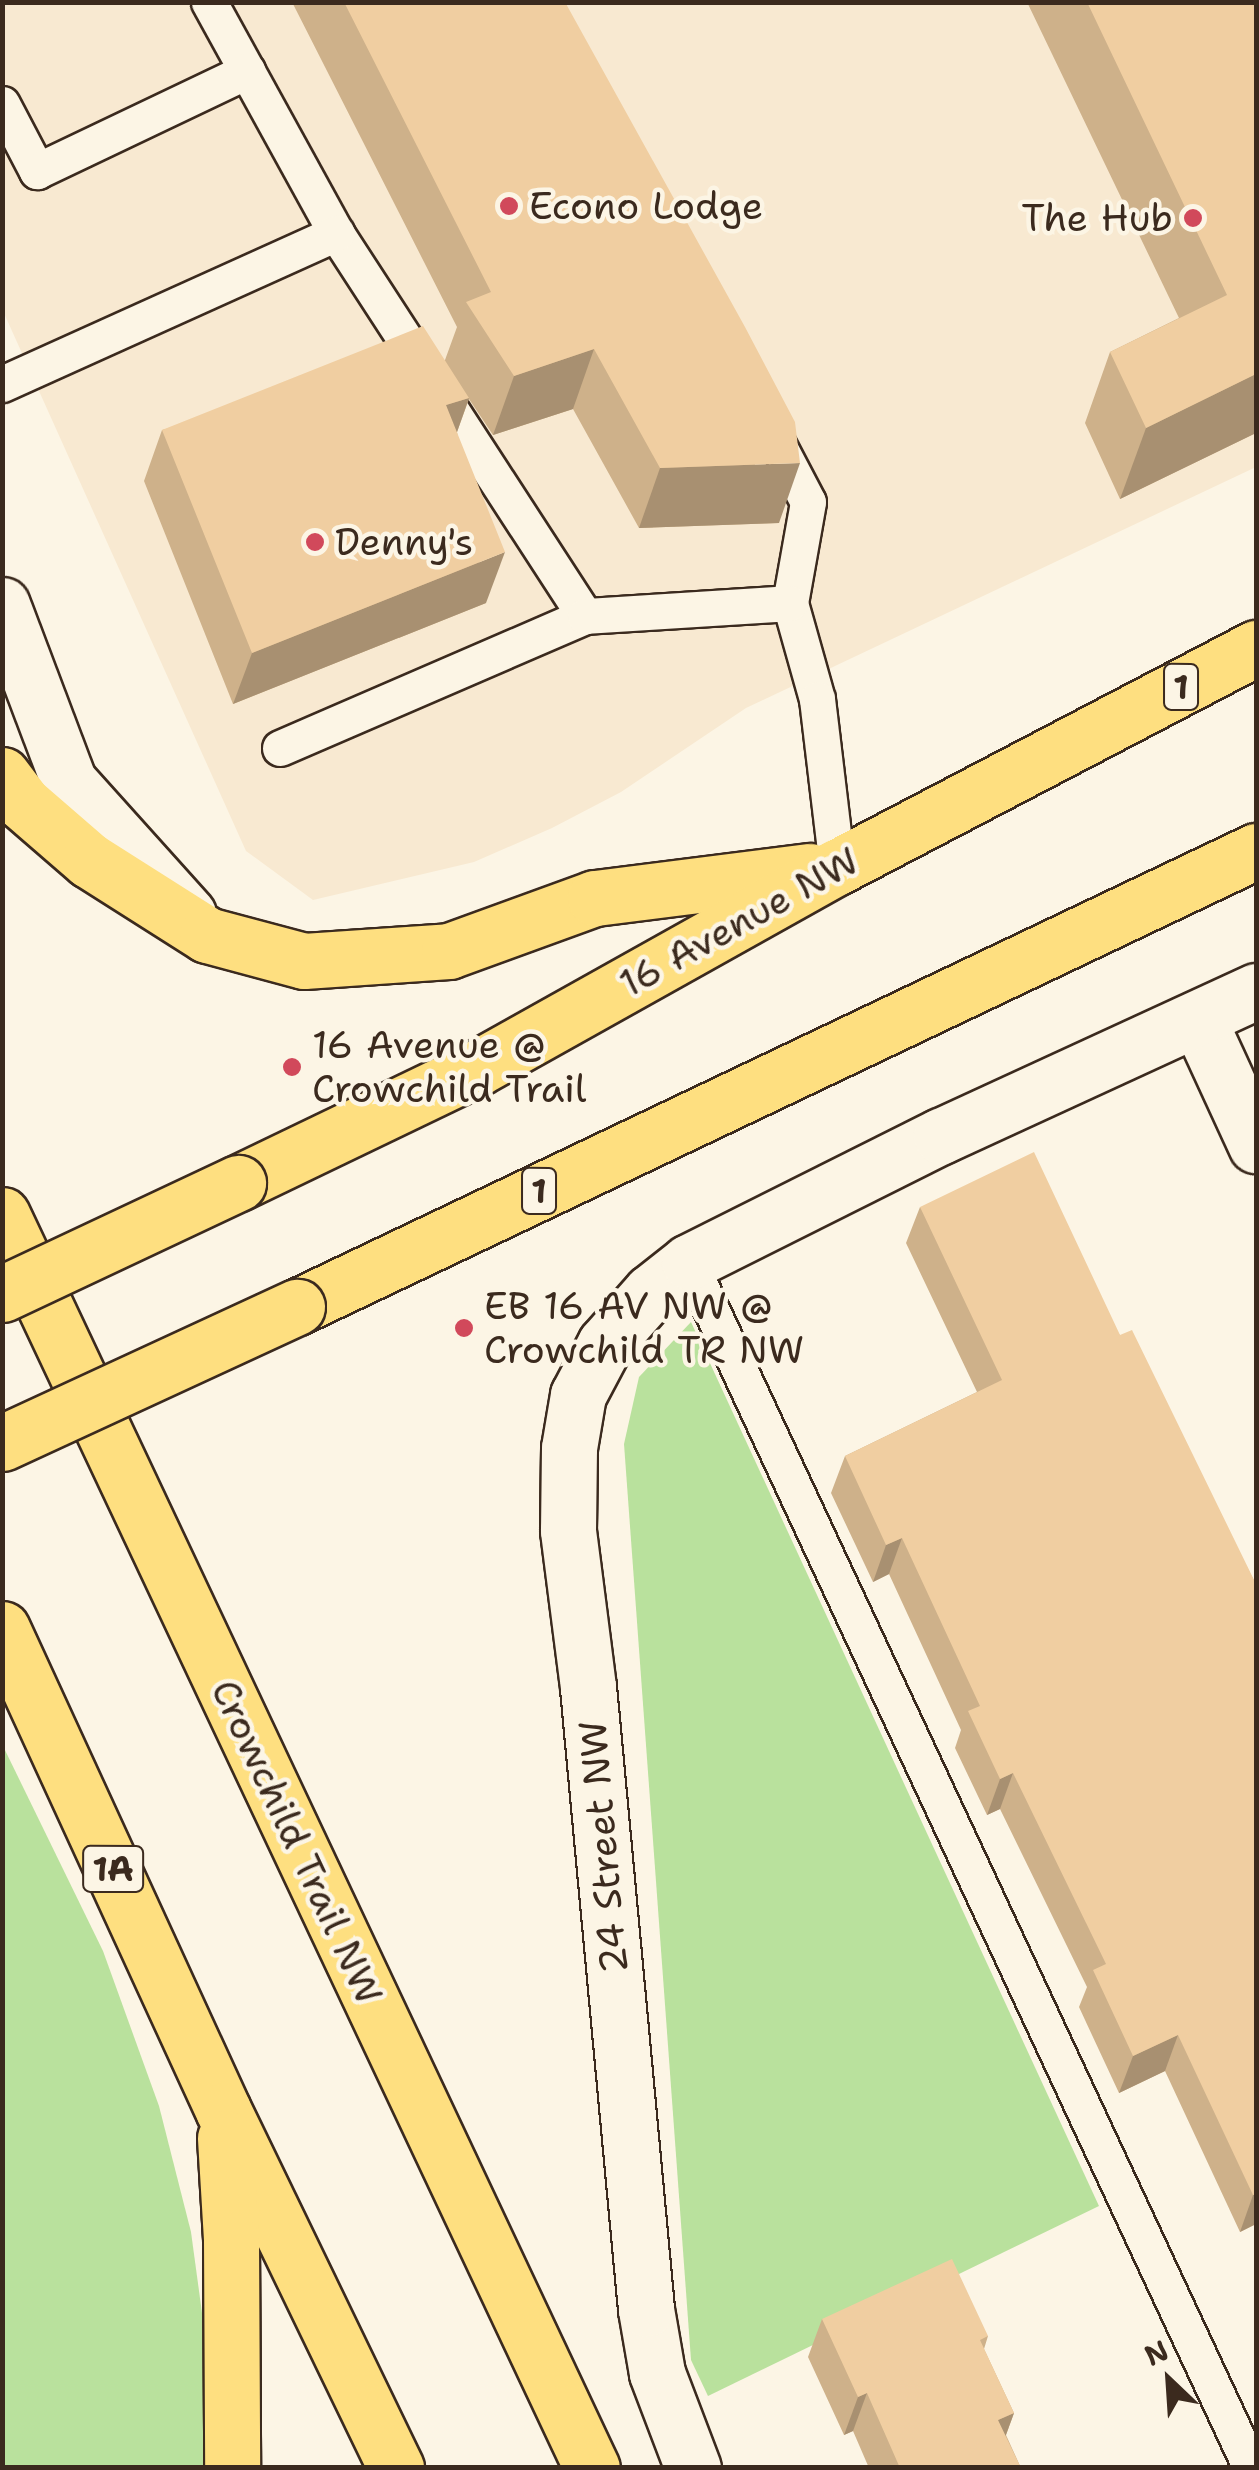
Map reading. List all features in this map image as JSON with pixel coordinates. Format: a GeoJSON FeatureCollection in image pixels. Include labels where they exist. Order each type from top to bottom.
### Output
{"type":"FeatureCollection","features":[{"type":"Feature","properties":{"kind":"highway","name":"16 Avenue NW"},"geometry":{"type":"LineString","coordinates":[[2,1294],[477,1068],[837,867],[1256,648]]}},
{"type":"Feature","properties":{"kind":"highway"},"geometry":{"type":"LineString","coordinates":[[2,775],[22,802],[90,860],[206,935],[304,962],[449,951],[595,898],[837,867]]}},
{"type":"Feature","properties":{"kind":"highway","name":"1"},"geometry":{"type":"LineString","coordinates":[[2,1443],[1256,852]]}},
{"type":"Feature","properties":{"kind":"highway","name":"Crowchild Trail NW"},"geometry":{"type":"LineString","coordinates":[[2,1215],[592,2468]]}},
{"type":"Feature","properties":{"kind":"highway","name":"1A"},"geometry":{"type":"LineString","coordinates":[[2,1629],[223,2110]]}},
{"type":"Feature","properties":{"kind":"highway"},"geometry":{"type":"LineString","coordinates":[[223,2110],[231,2240],[232,2468]]}},
{"type":"Feature","properties":{"kind":"highway"},"geometry":{"type":"LineString","coordinates":[[223,2110],[396,2468]]}},
{"type":"Feature","properties":{"kind":"street"},"geometry":{"type":"LineString","coordinates":[[2,604],[68,782],[206,935]]}},
{"type":"Feature","properties":{"kind":"street"},"geometry":{"type":"LineString","coordinates":[[689,1262],[941,1136],[1256,991]]}},
{"type":"Feature","properties":{"kind":"street"},"geometry":{"type":"LineString","coordinates":[[1198,1019],[1256,1145]]}},
{"type":"Feature","properties":{"kind":"street","name":"24 Street NW"},"geometry":{"type":"LineString","coordinates":[[689,1262],[652,1292],[606,1344],[578,1395],[569,1448],[568,1530],[588,1687],[646,2309],[657,2373],[693,2468]]}},
{"type":"Feature","properties":{"kind":"lane"},"geometry":{"type":"LineString","coordinates":[[209,2],[336,233],[584,616]]}},
{"type":"Feature","properties":{"kind":"lane"},"geometry":{"type":"LineString","coordinates":[[2,104],[37,171],[247,72]]}},
{"type":"Feature","properties":{"kind":"lane"},"geometry":{"type":"LineString","coordinates":[[2,384],[336,233]]}},
{"type":"Feature","properties":{"kind":"lane"},"geometry":{"type":"LineString","coordinates":[[754,400],[808,502],[790,602],[816,699],[837,867]]}},
{"type":"Feature","properties":{"kind":"lane"},"geometry":{"type":"LineString","coordinates":[[280,748],[584,616],[790,602]]}},
{"type":"Feature","properties":{"kind":"lane"},"geometry":{"type":"LineString","coordinates":[[689,1262],[1251,2468]]}},
{"type":"Feature","properties":{"kind":"shaded area"},"geometry":{"type":"Polygon","coordinates":[[[2,3],[1256,3],[1256,467],[746,708],[621,792],[552,828],[474,862],[313,900],[246,851],[3,311],[2,3]]]}},
{"type":"Feature","properties":{"kind":"green space"},"geometry":{"type":"Polygon","coordinates":[[[691,1322],[1099,2206],[708,2396],[691,2360],[624,1444],[639,1377],[691,1322]]]}},
{"type":"Feature","properties":{"kind":"green space"},"geometry":{"type":"Polygon","coordinates":[[[2,1744],[103,1951],[159,2106],[191,2232],[205,2335],[209,2416],[203,2467],[3,2467],[2,1744]]]}},
{"type":"Feature","properties":{"kind":"building","name":"Econo Lodge"},"geometry":{"type":"Polygon","coordinates":[[[344,2],[565,2],[795,422],[800,463],[660,468],[594,349],[514,376],[466,302],[491,292],[344,2]]]}},
{"type":"Feature","properties":{"kind":"building","name":"The Hub"},"geometry":{"type":"Polygon","coordinates":[[[1087,2],[1256,2],[1256,374],[1146,428],[1110,352],[1227,295],[1087,2]]]}},
{"type":"Feature","properties":{"kind":"building","name":"Denny's"},"geometry":{"type":"Polygon","coordinates":[[[423,326],[469,398],[446,405],[505,552],[252,653],[162,430],[423,326]]]}},
{"type":"Feature","properties":{"kind":"building"},"geometry":{"type":"Polygon","coordinates":[[[1034,1152],[1120,1335],[1132,1330],[1256,1584],[1253,2195],[1178,2035],[1133,2056],[1093,1970],[1106,1964],[1013,1773],[1000,1779],[968,1711],[980,1706],[902,1538],[886,1545],[845,1456],[1002,1380],[920,1207],[1034,1152]]]}},
{"type":"Feature","properties":{"kind":"building"},"geometry":{"type":"Polygon","coordinates":[[[952,2259],[988,2336],[980,2340],[1014,2413],[998,2420],[1021,2468],[900,2468],[867,2393],[858,2397],[822,2319],[952,2259]]]}},
{"type":"Feature","properties":{"kind":"place","name":"Econo Lodge"},"geometry":{"type":"Point","coordinates":[509,206]}},
{"type":"Feature","properties":{"kind":"place","name":"The Hub"},"geometry":{"type":"Point","coordinates":[1193,218]}},
{"type":"Feature","properties":{"kind":"place","name":"Denny's"},"geometry":{"type":"Point","coordinates":[315,542]}},
{"type":"Feature","properties":{"kind":"place","name":"16 Avenue @ Crowchild Trail"},"geometry":{"type":"Point","coordinates":[292,1067]}},
{"type":"Feature","properties":{"kind":"place","name":"EB 16 AV NW @ Crowchild TR NW"},"geometry":{"type":"Point","coordinates":[464,1328]}}]}
